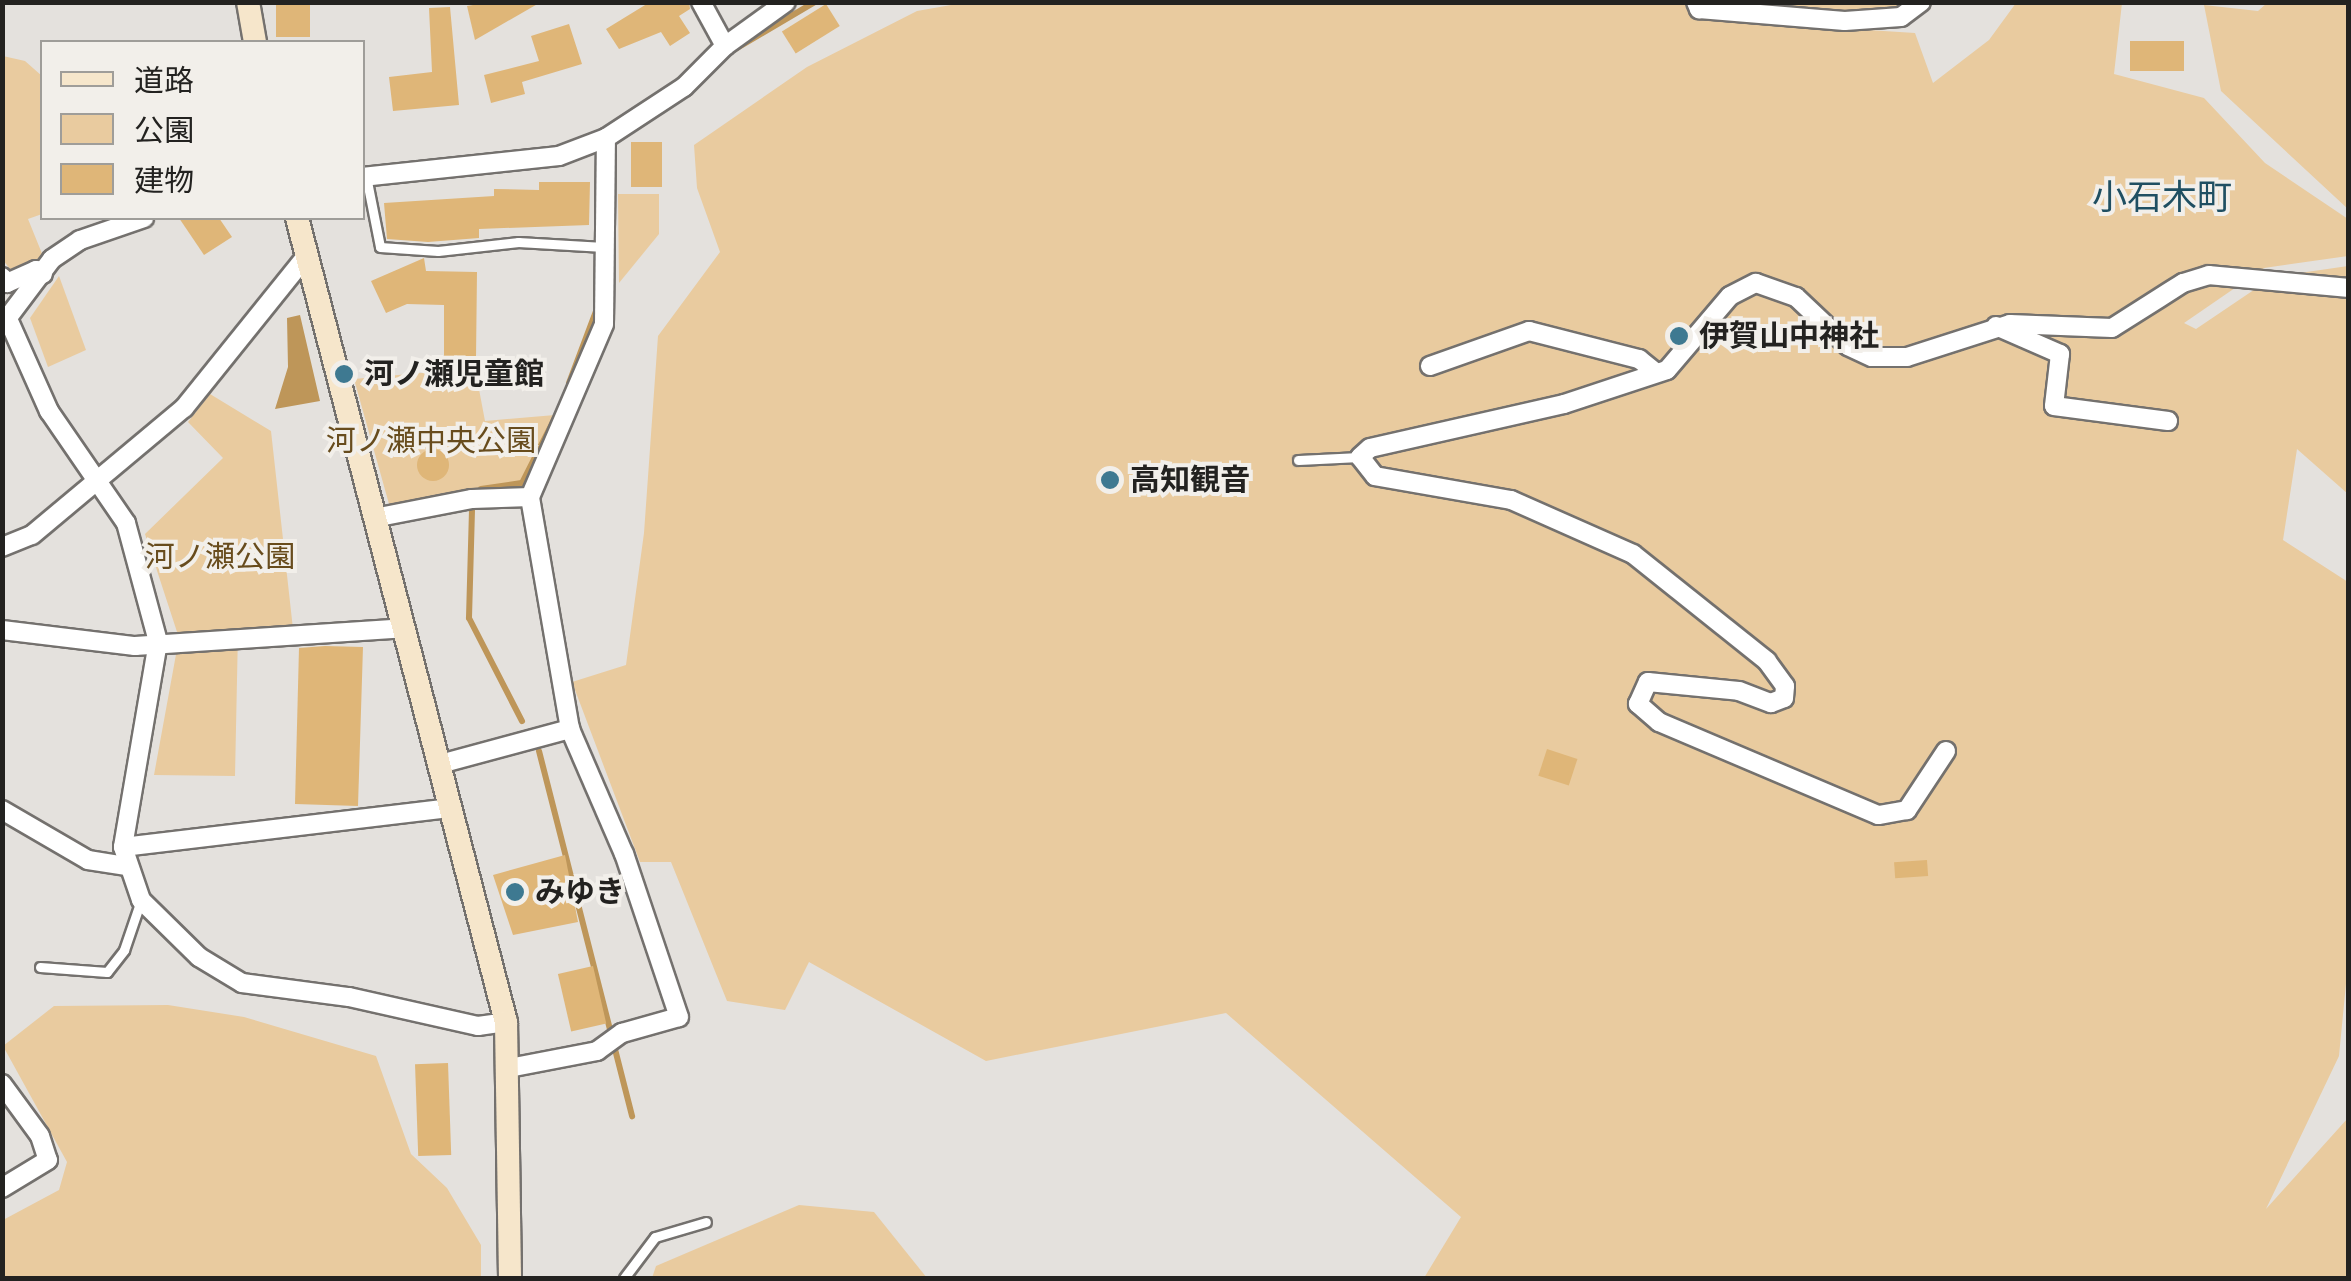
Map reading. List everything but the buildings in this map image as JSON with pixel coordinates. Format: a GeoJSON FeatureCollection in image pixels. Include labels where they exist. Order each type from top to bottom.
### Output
{"type":"FeatureCollection","features":[{"type":"Feature","properties":{"kind":"street"},"geometry":{"type":"LineString","coordinates":[[248,2],[254,40]]}},
{"type":"Feature","properties":{"kind":"street"},"geometry":{"type":"LineString","coordinates":[[701,2],[725,46]]}},
{"type":"Feature","properties":{"kind":"street"},"geometry":{"type":"LineString","coordinates":[[365,176],[559,156],[606,138],[684,87],[725,46],[786,2]]}},
{"type":"Feature","properties":{"kind":"street"},"geometry":{"type":"LineString","coordinates":[[1696,2],[1699,9],[1845,21],[1901,17],[1921,2]]}},
{"type":"Feature","properties":{"kind":"street"},"geometry":{"type":"LineString","coordinates":[[509,1068],[602,1047],[622,1033],[679,1018],[624,854],[570,729],[530,497],[604,324],[606,138]]}},
{"type":"Feature","properties":{"kind":"street"},"geometry":{"type":"LineString","coordinates":[[138,220],[80,240],[42,274],[5,322],[49,411],[134,543],[158,642],[124,857],[141,900],[199,957],[242,983],[350,997],[478,1026],[506,1022]]}},
{"type":"Feature","properties":{"kind":"street"},"geometry":{"type":"LineString","coordinates":[[297,220],[506,1022],[510,1278]]}},
{"type":"Feature","properties":{"kind":"street"},"geometry":{"type":"LineString","coordinates":[[2,547],[32,535],[184,408],[306,256]]}},
{"type":"Feature","properties":{"kind":"street"},"geometry":{"type":"LineString","coordinates":[[2,277],[7,283],[36,270],[42,274]]}},
{"type":"Feature","properties":{"kind":"street"},"geometry":{"type":"LineString","coordinates":[[1946,751],[1908,810],[1878,816],[1660,722],[1638,704],[1648,682],[1740,691],[1771,703],[1784,698],[1785,686],[1767,661],[1634,554],[1511,500],[1375,476],[1360,458],[1370,448],[1564,404],[1674,366],[1730,296],[1756,284],[1796,297],[1848,346],[1872,357],[1906,357],[1996,326],[2112,328],[2209,275],[2348,288]]}},
{"type":"Feature","properties":{"kind":"street"},"geometry":{"type":"LineString","coordinates":[[1996,326],[2060,354],[2054,406],[2168,421]]}},
{"type":"Feature","properties":{"kind":"street"},"geometry":{"type":"LineString","coordinates":[[1430,366],[1529,331],[1639,360],[1656,373]]}},
{"type":"Feature","properties":{"kind":"street"},"geometry":{"type":"LineString","coordinates":[[374,518],[472,499],[530,497]]}},
{"type":"Feature","properties":{"kind":"street"},"geometry":{"type":"LineString","coordinates":[[2,630],[92,645],[404,628]]}},
{"type":"Feature","properties":{"kind":"street"},"geometry":{"type":"LineString","coordinates":[[440,764],[570,729]]}},
{"type":"Feature","properties":{"kind":"street"},"geometry":{"type":"LineString","coordinates":[[2,810],[88,860],[443,810]]}},
{"type":"Feature","properties":{"kind":"street"},"geometry":{"type":"LineString","coordinates":[[2,1084],[40,1136],[48,1160],[2,1188]]}},
{"type":"Feature","properties":{"kind":"lane"},"geometry":{"type":"LineString","coordinates":[[365,180],[380,247],[438,251],[518,242],[607,247]]}},
{"type":"Feature","properties":{"kind":"lane"},"geometry":{"type":"LineString","coordinates":[[1298,460],[1360,458]]}},
{"type":"Feature","properties":{"kind":"lane"},"geometry":{"type":"LineString","coordinates":[[40,967],[107,972],[124,950],[141,900]]}},
{"type":"Feature","properties":{"kind":"lane"},"geometry":{"type":"LineString","coordinates":[[624,1278],[656,1237],[706,1222]]}},
{"type":"Feature","properties":{"kind":"green space"},"geometry":{"type":"Polygon","coordinates":[[[968,2],[1684,3],[1692,11],[1728,21],[1915,33],[1933,83],[1989,40],[2016,3],[2122,3],[2114,74],[2204,98],[2265,163],[2348,219],[2348,256],[2264,268],[2184,323],[2196,329],[2273,277],[2348,266],[2348,494],[2297,449],[2283,540],[2348,582],[2348,963],[2339,1056],[2266,1209],[2348,1118],[2348,1278],[1424,1278],[1461,1217],[1226,1013],[986,1061],[809,962],[785,1010],[727,1001],[671,862],[640,862],[572,682],[626,665],[644,533],[658,336],[720,252],[697,188],[694,145],[807,67],[917,11],[968,2]]]}},
{"type":"Feature","properties":{"kind":"green space"},"geometry":{"type":"Polygon","coordinates":[[[1709,3],[1907,3],[1895,11],[1834,13],[1709,3]]]}},
{"type":"Feature","properties":{"kind":"green space"},"geometry":{"type":"Polygon","coordinates":[[[2267,3],[2348,3],[2348,209],[2221,91],[2204,5],[2258,11],[2267,3]]]}},
{"type":"Feature","properties":{"kind":"green space"},"geometry":{"type":"Polygon","coordinates":[[[3,56],[25,61],[40,74],[40,215],[28,219],[43,256],[13,273],[3,260],[3,56]]]}},
{"type":"Feature","properties":{"kind":"green space"},"geometry":{"type":"Polygon","coordinates":[[[618,194],[659,194],[659,234],[619,283],[618,194]]]}},
{"type":"Feature","properties":{"kind":"green space"},"geometry":{"type":"Polygon","coordinates":[[[59,276],[86,350],[48,367],[30,318],[59,276]]]}},
{"type":"Feature","properties":{"kind":"green space","name":"河ノ瀬中央公園"},"geometry":{"type":"Polygon","coordinates":[[[475,368],[485,421],[555,415],[518,490],[389,504],[354,379],[475,368]]]}},
{"type":"Feature","properties":{"kind":"green space","name":"河ノ瀬公園"},"geometry":{"type":"Polygon","coordinates":[[[210,394],[271,431],[293,629],[238,632],[235,776],[154,775],[179,638],[145,534],[223,458],[188,422],[210,394]]]}},
{"type":"Feature","properties":{"kind":"green space"},"geometry":{"type":"Polygon","coordinates":[[[168,1005],[244,1017],[376,1056],[411,1154],[447,1188],[481,1245],[481,1278],[3,1278],[3,1220],[59,1190],[67,1162],[3,1046],[54,1006],[168,1005]]]}},
{"type":"Feature","properties":{"kind":"green space"},"geometry":{"type":"Polygon","coordinates":[[[799,1205],[874,1212],[927,1278],[652,1278],[656,1266],[799,1205]]]}},
{"type":"Feature","properties":{"kind":"shaded area"},"geometry":{"type":"Polygon","coordinates":[[[300,315],[320,401],[275,409],[288,367],[287,318],[300,315]]]}},
{"type":"Feature","properties":{"kind":"waterway"},"geometry":{"type":"LineString","coordinates":[[732,51],[815,2]]}},
{"type":"Feature","properties":{"kind":"waterway"},"geometry":{"type":"LineString","coordinates":[[569,383],[598,306]]}},
{"type":"Feature","properties":{"kind":"waterway"},"geometry":{"type":"LineString","coordinates":[[481,489],[522,483],[555,418]]}},
{"type":"Feature","properties":{"kind":"waterway"},"geometry":{"type":"LineString","coordinates":[[472,510],[469,618],[522,721]]}},
{"type":"Feature","properties":{"kind":"waterway"},"geometry":{"type":"LineString","coordinates":[[539,751],[632,1116]]}},
{"type":"Feature","properties":{"kind":"place","name":"伊賀山中神社"},"geometry":{"type":"Point","coordinates":[1679,336]}},
{"type":"Feature","properties":{"kind":"place","name":"河ノ瀬児童館"},"geometry":{"type":"Point","coordinates":[344,374]}},
{"type":"Feature","properties":{"kind":"place","name":"高知観音"},"geometry":{"type":"Point","coordinates":[1110,480]}},
{"type":"Feature","properties":{"kind":"place","name":"みゆき"},"geometry":{"type":"Point","coordinates":[515,892]}},
{"type":"Feature","properties":{"kind":"district","name":"小石木町"},"geometry":{"type":"Point","coordinates":[2162,197]}}]}
